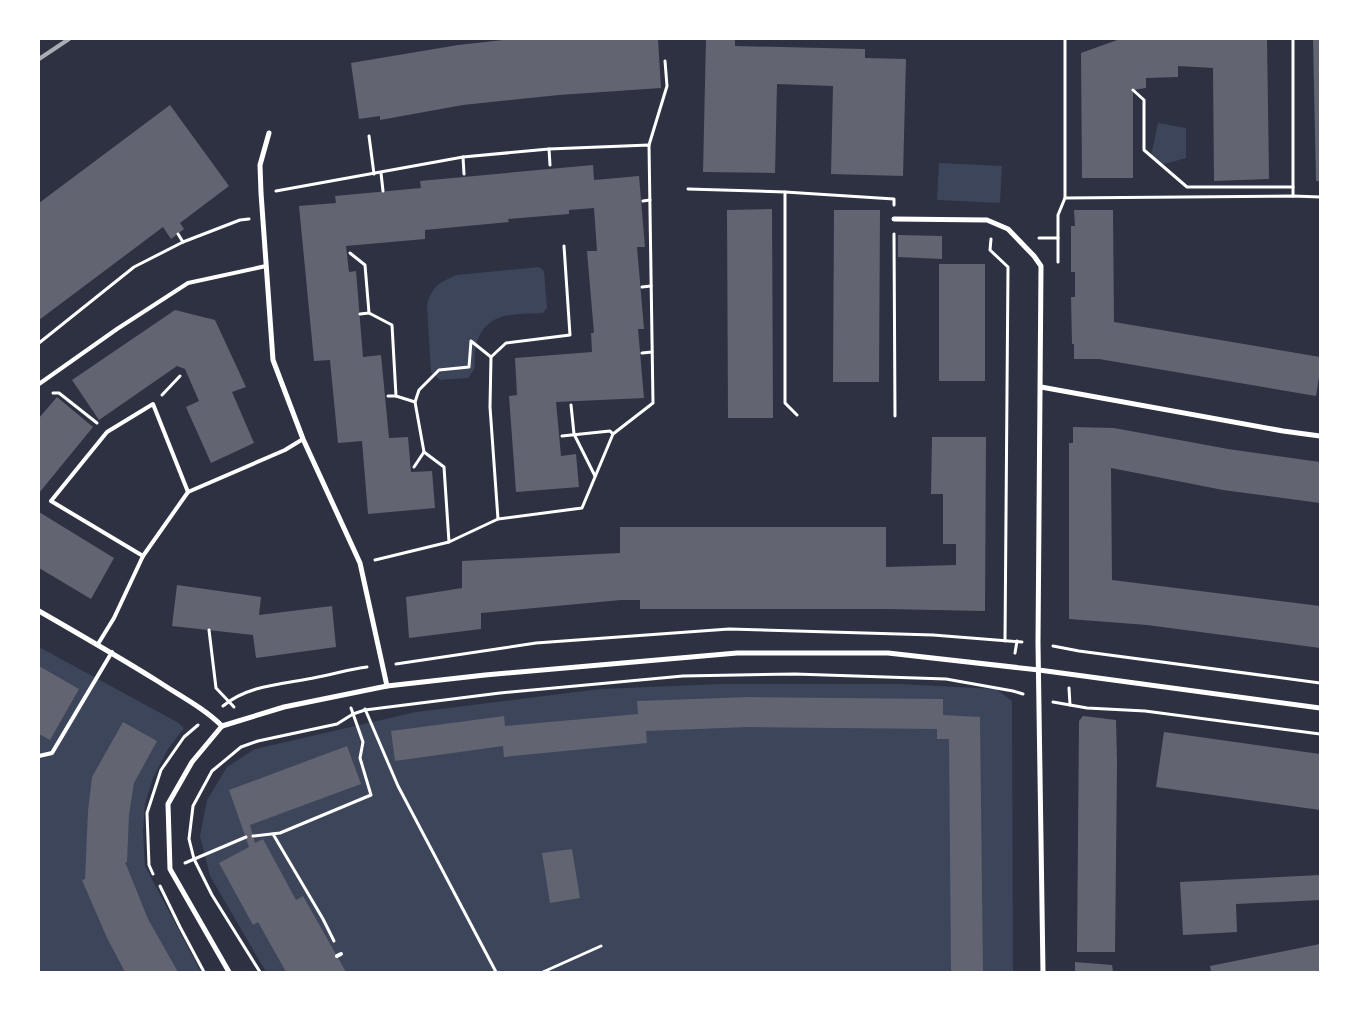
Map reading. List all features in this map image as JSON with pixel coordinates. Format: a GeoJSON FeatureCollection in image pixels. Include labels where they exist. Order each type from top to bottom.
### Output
{"type":"FeatureCollection","features":[{"type":"Feature","properties":{"kind":"street"},"geometry":{"type":"LineString","coordinates":[[269,133],[260,164],[262,218],[273,360],[303,439],[360,563],[387,686]]}},
{"type":"Feature","properties":{"kind":"street"},"geometry":{"type":"LineString","coordinates":[[894,219],[987,220],[1008,229],[1041,266],[1038,510],[1043,972]]}},
{"type":"Feature","properties":{"kind":"street"},"geometry":{"type":"LineString","coordinates":[[1040,387],[1320,436]]}},
{"type":"Feature","properties":{"kind":"street"},"geometry":{"type":"LineString","coordinates":[[39,611],[112,652],[211,715],[222,726]]}},
{"type":"Feature","properties":{"kind":"street"},"geometry":{"type":"LineString","coordinates":[[229,972],[170,869],[168,804],[192,762],[222,726],[284,708],[387,686],[485,675],[737,653],[888,653],[1039,670],[1320,708]]}},
{"type":"Feature","properties":{"kind":"lane"},"geometry":{"type":"LineString","coordinates":[[39,384],[117,328],[188,283],[266,266]]}},
{"type":"Feature","properties":{"kind":"lane"},"geometry":{"type":"LineString","coordinates":[[143,556],[51,501],[107,432],[152,404],[188,492]]}},
{"type":"Feature","properties":{"kind":"lane"},"geometry":{"type":"LineString","coordinates":[[98,644],[114,618],[143,556],[188,492],[285,450],[303,439]]}},
{"type":"Feature","properties":{"kind":"lane"},"geometry":{"type":"LineString","coordinates":[[39,756],[52,753],[112,652]]}},
{"type":"Feature","properties":{"kind":"path"},"geometry":{"type":"LineString","coordinates":[[1058,266],[1058,215],[1065,198],[1065,39]]}},
{"type":"Feature","properties":{"kind":"path"},"geometry":{"type":"LineString","coordinates":[[1293,39],[1293,196]]}},
{"type":"Feature","properties":{"kind":"path"},"geometry":{"type":"LineString","coordinates":[[360,563],[449,542],[498,519],[582,508],[613,434],[653,404],[649,145],[667,86],[665,61]]}},
{"type":"Feature","properties":{"kind":"path"},"geometry":{"type":"LineString","coordinates":[[1133,90],[1144,100],[1144,150],[1187,187],[1293,187]]}},
{"type":"Feature","properties":{"kind":"path"},"geometry":{"type":"LineString","coordinates":[[369,136],[374,174]]}},
{"type":"Feature","properties":{"kind":"path"},"geometry":{"type":"LineString","coordinates":[[261,194],[463,157],[549,149],[649,145]]}},
{"type":"Feature","properties":{"kind":"path"},"geometry":{"type":"LineString","coordinates":[[549,149],[550,165]]}},
{"type":"Feature","properties":{"kind":"path"},"geometry":{"type":"LineString","coordinates":[[463,157],[464,174]]}},
{"type":"Feature","properties":{"kind":"path"},"geometry":{"type":"LineString","coordinates":[[381,173],[383,191]]}},
{"type":"Feature","properties":{"kind":"path"},"geometry":{"type":"LineString","coordinates":[[688,189],[784,192],[894,199],[896,416]]}},
{"type":"Feature","properties":{"kind":"path"},"geometry":{"type":"LineString","coordinates":[[784,192],[784,403],[797,415]]}},
{"type":"Feature","properties":{"kind":"path"},"geometry":{"type":"LineString","coordinates":[[1065,198],[1320,197]]}},
{"type":"Feature","properties":{"kind":"path"},"geometry":{"type":"LineString","coordinates":[[643,201],[650,200]]}},
{"type":"Feature","properties":{"kind":"path"},"geometry":{"type":"LineString","coordinates":[[39,343],[134,267],[183,242],[240,220],[262,218]]}},
{"type":"Feature","properties":{"kind":"path"},"geometry":{"type":"LineString","coordinates":[[991,222],[990,250],[1008,267],[1005,641]]}},
{"type":"Feature","properties":{"kind":"path"},"geometry":{"type":"LineString","coordinates":[[178,234],[183,242]]}},
{"type":"Feature","properties":{"kind":"path"},"geometry":{"type":"LineString","coordinates":[[498,519],[490,407],[491,357],[506,343],[570,335],[564,246]]}},
{"type":"Feature","properties":{"kind":"path"},"geometry":{"type":"LineString","coordinates":[[350,253],[365,265],[369,313]]}},
{"type":"Feature","properties":{"kind":"path"},"geometry":{"type":"LineString","coordinates":[[642,287],[652,286]]}},
{"type":"Feature","properties":{"kind":"path"},"geometry":{"type":"LineString","coordinates":[[360,314],[369,313],[392,325],[396,396]]}},
{"type":"Feature","properties":{"kind":"path"},"geometry":{"type":"LineString","coordinates":[[449,542],[444,467],[424,452],[415,402],[419,390],[439,370],[469,367],[471,341],[491,357]]}},
{"type":"Feature","properties":{"kind":"path"},"geometry":{"type":"LineString","coordinates":[[642,353],[652,352]]}},
{"type":"Feature","properties":{"kind":"path"},"geometry":{"type":"LineString","coordinates":[[152,404],[180,376]]}},
{"type":"Feature","properties":{"kind":"path"},"geometry":{"type":"LineString","coordinates":[[45,392],[59,393],[107,432]]}},
{"type":"Feature","properties":{"kind":"path"},"geometry":{"type":"LineString","coordinates":[[388,396],[396,396],[415,402]]}},
{"type":"Feature","properties":{"kind":"path"},"geometry":{"type":"LineString","coordinates":[[571,405],[574,434],[596,476]]}},
{"type":"Feature","properties":{"kind":"path"},"geometry":{"type":"LineString","coordinates":[[562,436],[610,431],[613,434]]}},
{"type":"Feature","properties":{"kind":"path"},"geometry":{"type":"LineString","coordinates":[[414,467],[424,452]]}},
{"type":"Feature","properties":{"kind":"path"},"geometry":{"type":"LineString","coordinates":[[209,630],[216,688],[239,712]]}},
{"type":"Feature","properties":{"kind":"path"},"geometry":{"type":"LineString","coordinates":[[352,669],[365,710],[398,786],[496,972]]}},
{"type":"Feature","properties":{"kind":"path"},"geometry":{"type":"LineString","coordinates":[[253,836],[280,833],[371,795],[360,758],[363,742],[337,672]]}},
{"type":"Feature","properties":{"kind":"path"},"geometry":{"type":"LineString","coordinates":[[260,972],[212,895],[194,859],[189,839],[193,806],[212,771],[241,747],[258,741],[338,724],[353,714],[365,710],[500,694],[683,676],[776,675],[946,679],[1013,691],[1040,700],[1087,708],[1145,711],[1320,734]]}},
{"type":"Feature","properties":{"kind":"path"},"geometry":{"type":"LineString","coordinates":[[273,834],[323,919],[339,955]]}},
{"type":"Feature","properties":{"kind":"path"},"geometry":{"type":"LineString","coordinates":[[170,869],[246,837]]}},
{"type":"Feature","properties":{"kind":"path"},"geometry":{"type":"LineString","coordinates":[[542,972],[601,946]]}},
{"type":"Feature","properties":{"kind":"shaded area"},"geometry":{"type":"Polygon","coordinates":[[[1158,123],[1186,128],[1186,158],[1161,165],[1151,156],[1158,123]]]}},
{"type":"Feature","properties":{"kind":"shaded area"},"geometry":{"type":"Polygon","coordinates":[[[939,163],[1002,166],[1000,203],[937,200],[939,163]]]}},
{"type":"Feature","properties":{"kind":"shaded area"},"geometry":{"type":"Polygon","coordinates":[[[539,267],[544,271],[547,308],[543,313],[516,314],[501,317],[487,325],[476,345],[475,368],[468,378],[440,380],[431,372],[427,305],[434,289],[457,275],[539,267]]]}},
{"type":"Feature","properties":{"kind":"shaded area"},"geometry":{"type":"Polygon","coordinates":[[[39,647],[177,722],[184,728],[168,749],[153,778],[145,804],[143,831],[145,866],[201,972],[39,972],[39,647]]]}},
{"type":"Feature","properties":{"kind":"shaded area"},"geometry":{"type":"Polygon","coordinates":[[[720,684],[901,684],[996,689],[1012,701],[1013,972],[266,972],[210,876],[200,836],[207,800],[227,767],[255,749],[416,712],[600,689],[720,684]]]}},
{"type":"Feature","properties":{"kind":"building"},"geometry":{"type":"Polygon","coordinates":[[[513,39],[658,39],[661,88],[559,95],[463,105],[380,120],[380,116],[359,119],[351,63],[458,45],[513,39]]]}},
{"type":"Feature","properties":{"kind":"building"},"geometry":{"type":"Polygon","coordinates":[[[706,39],[735,39],[735,46],[865,49],[865,58],[906,59],[903,176],[831,174],[833,86],[777,84],[775,173],[703,172],[706,39]]]}},
{"type":"Feature","properties":{"kind":"building"},"geometry":{"type":"Polygon","coordinates":[[[1120,39],[1267,39],[1269,179],[1214,181],[1213,68],[1178,66],[1178,77],[1146,78],[1146,88],[1133,90],[1133,178],[1082,178],[1081,53],[1120,39]]]}},
{"type":"Feature","properties":{"kind":"building"},"geometry":{"type":"Polygon","coordinates":[[[1313,39],[1320,39],[1320,181],[1316,181],[1313,39]]]}},
{"type":"Feature","properties":{"kind":"building"},"geometry":{"type":"Polygon","coordinates":[[[170,105],[229,186],[180,223],[184,229],[171,239],[163,227],[39,320],[39,203],[170,105]]]}},
{"type":"Feature","properties":{"kind":"building"},"geometry":{"type":"Polygon","coordinates":[[[593,165],[594,180],[639,176],[645,247],[637,247],[644,329],[638,329],[644,398],[556,402],[561,456],[576,454],[579,487],[516,492],[509,396],[517,395],[515,358],[592,352],[591,333],[594,333],[587,251],[597,251],[594,208],[569,210],[569,214],[508,219],[509,222],[425,230],[425,239],[346,246],[349,272],[356,271],[363,357],[381,355],[389,438],[408,437],[411,472],[432,471],[435,508],[368,514],[362,441],[338,443],[330,360],[314,361],[299,206],[336,203],[335,196],[421,188],[420,181],[593,165]]]}},
{"type":"Feature","properties":{"kind":"building"},"geometry":{"type":"Polygon","coordinates":[[[772,209],[773,418],[728,418],[727,210],[772,209]]]}},
{"type":"Feature","properties":{"kind":"building"},"geometry":{"type":"Polygon","coordinates":[[[834,210],[880,210],[879,382],[833,382],[834,210]]]}},
{"type":"Feature","properties":{"kind":"building"},"geometry":{"type":"Polygon","coordinates":[[[1074,210],[1113,210],[1114,322],[1320,357],[1316,396],[1099,359],[1074,359],[1071,297],[1075,297],[1075,272],[1071,272],[1071,226],[1075,226],[1074,210]]]}},
{"type":"Feature","properties":{"kind":"building"},"geometry":{"type":"Polygon","coordinates":[[[898,235],[942,236],[942,259],[898,257],[898,235]]]}},
{"type":"Feature","properties":{"kind":"building"},"geometry":{"type":"Polygon","coordinates":[[[939,264],[985,264],[985,381],[939,381],[939,264]]]}},
{"type":"Feature","properties":{"kind":"building"},"geometry":{"type":"Polygon","coordinates":[[[175,310],[215,320],[246,387],[232,392],[254,443],[211,463],[186,407],[199,401],[185,369],[177,366],[99,420],[72,380],[175,310]]]}},
{"type":"Feature","properties":{"kind":"building"},"geometry":{"type":"Polygon","coordinates":[[[57,397],[93,427],[39,493],[39,418],[57,397]]]}},
{"type":"Feature","properties":{"kind":"building"},"geometry":{"type":"Polygon","coordinates":[[[1073,427],[1114,428],[1228,449],[1320,462],[1320,503],[1223,490],[1111,468],[1112,580],[1320,606],[1320,648],[1147,625],[1069,619],[1069,443],[1073,443],[1073,427]]]}},
{"type":"Feature","properties":{"kind":"building"},"geometry":{"type":"Polygon","coordinates":[[[932,437],[986,437],[985,611],[640,609],[640,600],[621,600],[481,613],[481,629],[409,638],[406,597],[462,588],[462,561],[620,553],[620,527],[886,527],[886,567],[956,565],[956,544],[943,544],[943,494],[931,494],[932,437]]]}},
{"type":"Feature","properties":{"kind":"building"},"geometry":{"type":"Polygon","coordinates":[[[39,512],[114,558],[91,599],[39,568],[39,512]]]}},
{"type":"Feature","properties":{"kind":"building"},"geometry":{"type":"Polygon","coordinates":[[[177,585],[261,597],[259,615],[332,606],[336,647],[256,658],[253,635],[172,626],[177,585]]]}},
{"type":"Feature","properties":{"kind":"building"},"geometry":{"type":"Polygon","coordinates":[[[39,666],[79,689],[50,740],[39,734],[39,666]]]}},
{"type":"Feature","properties":{"kind":"building"},"geometry":{"type":"Polygon","coordinates":[[[749,697],[943,699],[943,715],[980,717],[983,972],[951,972],[949,739],[937,739],[937,729],[749,727],[646,731],[647,743],[504,757],[503,746],[395,761],[391,731],[504,716],[505,726],[638,714],[637,701],[749,697]]]}},
{"type":"Feature","properties":{"kind":"building"},"geometry":{"type":"Polygon","coordinates":[[[1083,716],[1116,720],[1115,952],[1077,952],[1079,721],[1083,716]]]}},
{"type":"Feature","properties":{"kind":"building"},"geometry":{"type":"Polygon","coordinates":[[[123,722],[157,741],[134,783],[129,815],[127,862],[125,862],[148,919],[178,972],[125,972],[107,938],[82,880],[85,879],[88,811],[92,777],[123,722]]]}},
{"type":"Feature","properties":{"kind":"building"},"geometry":{"type":"Polygon","coordinates":[[[1164,732],[1320,754],[1320,810],[1156,787],[1164,732]]]}},
{"type":"Feature","properties":{"kind":"building"},"geometry":{"type":"Polygon","coordinates":[[[347,746],[361,784],[250,825],[255,843],[263,839],[296,900],[303,896],[346,972],[286,972],[258,922],[253,925],[219,863],[249,847],[229,790],[347,746]]]}},
{"type":"Feature","properties":{"kind":"building"},"geometry":{"type":"Polygon","coordinates":[[[572,849],[580,898],[550,903],[542,853],[572,849]]]}},
{"type":"Feature","properties":{"kind":"building"},"geometry":{"type":"Polygon","coordinates":[[[1320,875],[1320,900],[1236,904],[1237,932],[1183,935],[1180,882],[1320,875]]]}},
{"type":"Feature","properties":{"kind":"building"},"geometry":{"type":"Polygon","coordinates":[[[1320,944],[1320,972],[1211,972],[1210,966],[1320,944]]]}},
{"type":"Feature","properties":{"kind":"building"},"geometry":{"type":"Polygon","coordinates":[[[1075,962],[1112,965],[1113,972],[1075,972],[1075,962]]]}},
{"type":"Feature","properties":{"kind":"railway"},"geometry":{"type":"LineString","coordinates":[[39,59],[69,39]]}}]}
